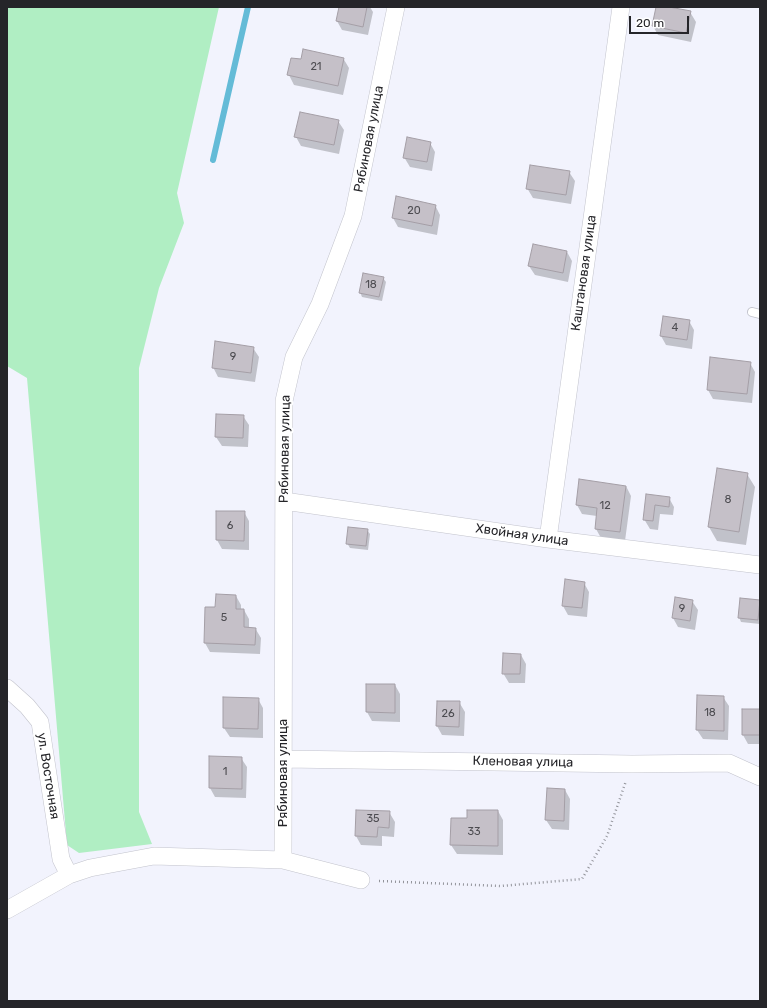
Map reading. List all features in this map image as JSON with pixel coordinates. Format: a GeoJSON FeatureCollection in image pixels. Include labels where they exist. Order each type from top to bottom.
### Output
{"type":"FeatureCollection","features":[{"type":"Feature","properties":{"kind":"street","name":"Рябиновая улица"},"geometry":{"type":"LineString","coordinates":[[283,860],[284,401],[294,357],[320,304],[353,216],[396,7]]}},
{"type":"Feature","properties":{"kind":"street","name":"Каштановая улица"},"geometry":{"type":"LineString","coordinates":[[548,539],[621,7]]}},
{"type":"Feature","properties":{"kind":"street","name":"Хвойная улица"},"geometry":{"type":"LineString","coordinates":[[284,501],[548,539],[760,565]]}},
{"type":"Feature","properties":{"kind":"street","name":"ул. Восточная"},"geometry":{"type":"LineString","coordinates":[[7,688],[27,706],[40,722],[61,859],[69,875]]}},
{"type":"Feature","properties":{"kind":"street","name":"Кленовая улица"},"geometry":{"type":"LineString","coordinates":[[284,759],[632,764],[729,763],[760,777]]}},
{"type":"Feature","properties":{"kind":"street"},"geometry":{"type":"LineString","coordinates":[[7,910],[69,875],[90,868],[154,856],[283,860],[361,880]]}},
{"type":"Feature","properties":{"kind":"path"},"geometry":{"type":"LineString","coordinates":[[361,880],[501,886],[582,879],[607,836],[632,764]]}},
{"type":"Feature","properties":{"kind":"green space"},"geometry":{"type":"Polygon","coordinates":[[[7,7],[219,7],[177,193],[184,223],[159,288],[139,368],[139,812],[152,844],[79,853],[67,845],[27,378],[7,366],[7,7]]]}},
{"type":"Feature","properties":{"kind":"building"},"geometry":{"type":"Polygon","coordinates":[[[339,7],[367,7],[363,27],[336,21],[339,7]]]}},
{"type":"Feature","properties":{"kind":"building"},"geometry":{"type":"Polygon","coordinates":[[[656,7],[669,7],[691,11],[686,33],[652,26],[656,7]]]}},
{"type":"Feature","properties":{"kind":"building"},"geometry":{"type":"Polygon","coordinates":[[[303,49],[344,58],[338,86],[287,75],[291,58],[301,59],[303,49]]]}},
{"type":"Feature","properties":{"kind":"building"},"geometry":{"type":"Polygon","coordinates":[[[300,112],[339,120],[334,145],[294,137],[300,112]]]}},
{"type":"Feature","properties":{"kind":"building"},"geometry":{"type":"Polygon","coordinates":[[[407,137],[431,142],[427,162],[403,158],[407,137]]]}},
{"type":"Feature","properties":{"kind":"building"},"geometry":{"type":"Polygon","coordinates":[[[530,165],[570,171],[566,195],[526,189],[530,165]]]}},
{"type":"Feature","properties":{"kind":"building"},"geometry":{"type":"Polygon","coordinates":[[[396,196],[436,205],[432,226],[392,218],[396,196]]]}},
{"type":"Feature","properties":{"kind":"building"},"geometry":{"type":"Polygon","coordinates":[[[533,244],[567,251],[563,273],[528,266],[533,244]]]}},
{"type":"Feature","properties":{"kind":"building"},"geometry":{"type":"Polygon","coordinates":[[[363,273],[384,277],[379,297],[359,293],[363,273]]]}},
{"type":"Feature","properties":{"kind":"building"},"geometry":{"type":"Polygon","coordinates":[[[663,316],[690,320],[687,340],[660,336],[663,316]]]}},
{"type":"Feature","properties":{"kind":"building"},"geometry":{"type":"Polygon","coordinates":[[[215,341],[254,347],[251,373],[212,368],[215,341]]]}},
{"type":"Feature","properties":{"kind":"building"},"geometry":{"type":"Polygon","coordinates":[[[710,357],[751,362],[747,394],[707,390],[710,357]]]}},
{"type":"Feature","properties":{"kind":"building"},"geometry":{"type":"Polygon","coordinates":[[[216,414],[244,415],[243,438],[215,437],[216,414]]]}},
{"type":"Feature","properties":{"kind":"building"},"geometry":{"type":"Polygon","coordinates":[[[717,468],[748,473],[739,532],[708,527],[717,468]]]}},
{"type":"Feature","properties":{"kind":"building"},"geometry":{"type":"Polygon","coordinates":[[[579,479],[626,486],[620,532],[595,529],[597,508],[576,505],[579,479]]]}},
{"type":"Feature","properties":{"kind":"building"},"geometry":{"type":"Polygon","coordinates":[[[646,494],[670,497],[669,507],[655,505],[653,521],[643,520],[646,494]]]}},
{"type":"Feature","properties":{"kind":"building"},"geometry":{"type":"Polygon","coordinates":[[[216,511],[245,511],[244,541],[216,540],[216,511]]]}},
{"type":"Feature","properties":{"kind":"building"},"geometry":{"type":"Polygon","coordinates":[[[348,527],[368,529],[366,546],[346,544],[348,527]]]}},
{"type":"Feature","properties":{"kind":"building"},"geometry":{"type":"Polygon","coordinates":[[[565,579],[585,582],[582,608],[562,606],[565,579]]]}},
{"type":"Feature","properties":{"kind":"building"},"geometry":{"type":"Polygon","coordinates":[[[216,594],[236,595],[236,609],[244,609],[244,627],[256,628],[255,645],[204,643],[205,607],[215,607],[216,594]]]}},
{"type":"Feature","properties":{"kind":"building"},"geometry":{"type":"Polygon","coordinates":[[[675,597],[693,600],[690,621],[672,618],[675,597]]]}},
{"type":"Feature","properties":{"kind":"building"},"geometry":{"type":"Polygon","coordinates":[[[740,598],[760,600],[758,620],[738,618],[740,598]]]}},
{"type":"Feature","properties":{"kind":"building"},"geometry":{"type":"Polygon","coordinates":[[[503,653],[521,654],[520,674],[502,674],[503,653]]]}},
{"type":"Feature","properties":{"kind":"building"},"geometry":{"type":"Polygon","coordinates":[[[366,684],[395,684],[395,713],[366,712],[366,684]]]}},
{"type":"Feature","properties":{"kind":"building"},"geometry":{"type":"Polygon","coordinates":[[[697,695],[724,696],[724,731],[696,730],[697,695]]]}},
{"type":"Feature","properties":{"kind":"building"},"geometry":{"type":"Polygon","coordinates":[[[223,697],[259,698],[258,729],[223,728],[223,697]]]}},
{"type":"Feature","properties":{"kind":"building"},"geometry":{"type":"Polygon","coordinates":[[[437,701],[460,701],[459,727],[436,726],[437,701]]]}},
{"type":"Feature","properties":{"kind":"building"},"geometry":{"type":"Polygon","coordinates":[[[742,709],[760,709],[760,735],[742,735],[742,709]]]}},
{"type":"Feature","properties":{"kind":"building"},"geometry":{"type":"Polygon","coordinates":[[[209,756],[242,757],[242,789],[209,788],[209,756]]]}},
{"type":"Feature","properties":{"kind":"building"},"geometry":{"type":"Polygon","coordinates":[[[547,788],[565,789],[564,821],[545,820],[547,788]]]}},
{"type":"Feature","properties":{"kind":"building"},"geometry":{"type":"Polygon","coordinates":[[[356,810],[390,811],[389,828],[378,827],[377,837],[355,836],[356,810]]]}},
{"type":"Feature","properties":{"kind":"building"},"geometry":{"type":"Polygon","coordinates":[[[467,810],[498,810],[498,846],[450,845],[451,818],[467,818],[467,810]]]}},
{"type":"Feature","properties":{"kind":"waterway"},"geometry":{"type":"LineString","coordinates":[[213,160],[248,7]]}}]}
